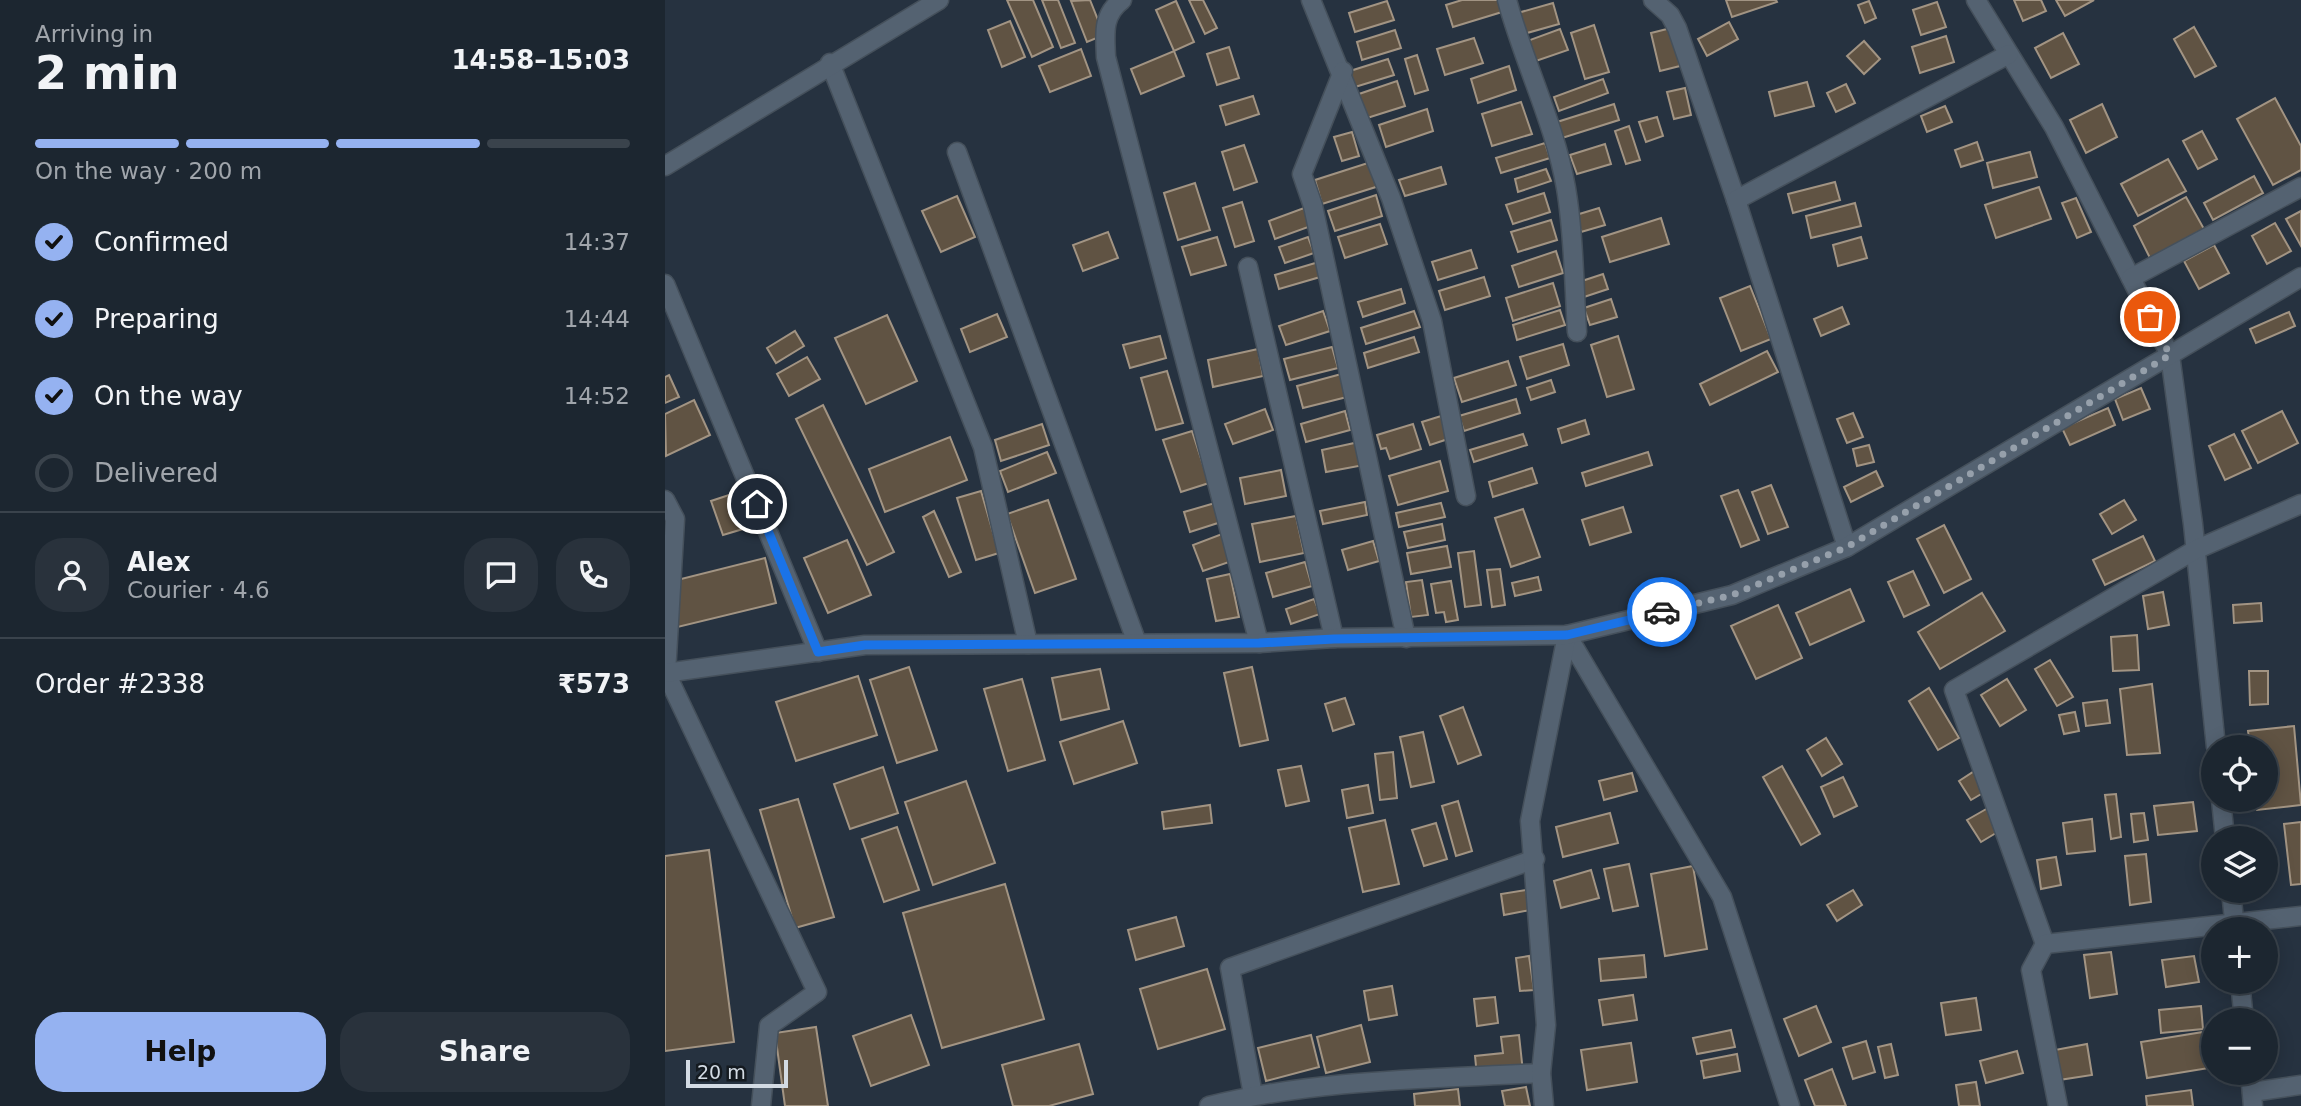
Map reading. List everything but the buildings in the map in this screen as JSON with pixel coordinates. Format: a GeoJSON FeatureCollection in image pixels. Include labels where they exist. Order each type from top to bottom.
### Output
{"type":"FeatureCollection","features":[{"type":"Feature","properties":{"kind":"street"},"geometry":{"type":"LineString","coordinates":[[665,166],[830,63],[939,0]]}},
{"type":"Feature","properties":{"kind":"street"},"geometry":{"type":"LineString","coordinates":[[1122,0],[1109,12],[1105,22],[1106,57],[1259,643]]}},
{"type":"Feature","properties":{"kind":"street"},"geometry":{"type":"LineString","coordinates":[[1311,0],[1342,71],[1391,198],[1432,321],[1466,496]]}},
{"type":"Feature","properties":{"kind":"street"},"geometry":{"type":"LineString","coordinates":[[1507,0],[1520,47],[1556,145],[1567,189],[1577,332]]}},
{"type":"Feature","properties":{"kind":"street"},"geometry":{"type":"LineString","coordinates":[[1653,0],[1670,15],[1677,28],[1737,200],[1847,547]]}},
{"type":"Feature","properties":{"kind":"street"},"geometry":{"type":"LineString","coordinates":[[1976,0],[2054,127],[2170,355],[2215,735]]}},
{"type":"Feature","properties":{"kind":"street"},"geometry":{"type":"LineString","coordinates":[[1737,200],[2009,54]]}},
{"type":"Feature","properties":{"kind":"street"},"geometry":{"type":"LineString","coordinates":[[830,63],[982,447],[1028,644]]}},
{"type":"Feature","properties":{"kind":"street"},"geometry":{"type":"LineString","coordinates":[[1342,71],[1302,174],[1313,206],[1406,638]]}},
{"type":"Feature","properties":{"kind":"street"},"geometry":{"type":"LineString","coordinates":[[957,152],[1137,643]]}},
{"type":"Feature","properties":{"kind":"street"},"geometry":{"type":"LineString","coordinates":[[2131,278],[2301,187]]}},
{"type":"Feature","properties":{"kind":"street"},"geometry":{"type":"LineString","coordinates":[[1248,267],[1334,639]]}},
{"type":"Feature","properties":{"kind":"street"},"geometry":{"type":"LineString","coordinates":[[665,673],[865,645],[1259,643],[1567,635],[1732,595],[1847,547],[2301,277]]}},
{"type":"Feature","properties":{"kind":"street"},"geometry":{"type":"LineString","coordinates":[[665,284],[818,652]]}},
{"type":"Feature","properties":{"kind":"street"},"geometry":{"type":"LineString","coordinates":[[665,500],[675,519],[665,673],[817,992],[769,1026],[761,1106]]}},
{"type":"Feature","properties":{"kind":"street"},"geometry":{"type":"LineString","coordinates":[[2058,1106],[2031,970],[2045,944],[1954,690],[2195,550],[2301,504]]}},
{"type":"Feature","properties":{"kind":"street"},"geometry":{"type":"LineString","coordinates":[[1544,1106],[1541,1073],[1546,1025],[1530,821],[1567,635]]}},
{"type":"Feature","properties":{"kind":"street"},"geometry":{"type":"LineString","coordinates":[[1567,635],[1722,897],[1790,1106]]}},
{"type":"Feature","properties":{"kind":"street"},"geometry":{"type":"LineString","coordinates":[[1253,1095],[1230,968],[1535,859]]}},
{"type":"Feature","properties":{"kind":"street"},"geometry":{"type":"LineString","coordinates":[[2278,919],[2301,916]]}},
{"type":"Feature","properties":{"kind":"street"},"geometry":{"type":"LineString","coordinates":[[2045,944],[2201,929]]}},
{"type":"Feature","properties":{"kind":"street"},"geometry":{"type":"LineString","coordinates":[[1209,1106],[1253,1095],[1375,1082],[1541,1073]]}},
{"type":"Feature","properties":{"kind":"street"},"geometry":{"type":"LineString","coordinates":[[2252,1099],[2301,1085]]}},
{"type":"Feature","properties":{"kind":"way so far"},"geometry":{"type":"LineString","coordinates":[[1662,612],[1732,595],[1847,547],[2170,355],[2150,317]]}},
{"type":"Feature","properties":{"kind":"route"},"geometry":{"type":"LineString","coordinates":[[757,504],[818,652],[865,645],[1259,643],[1567,635],[1662,612]]}}]}
